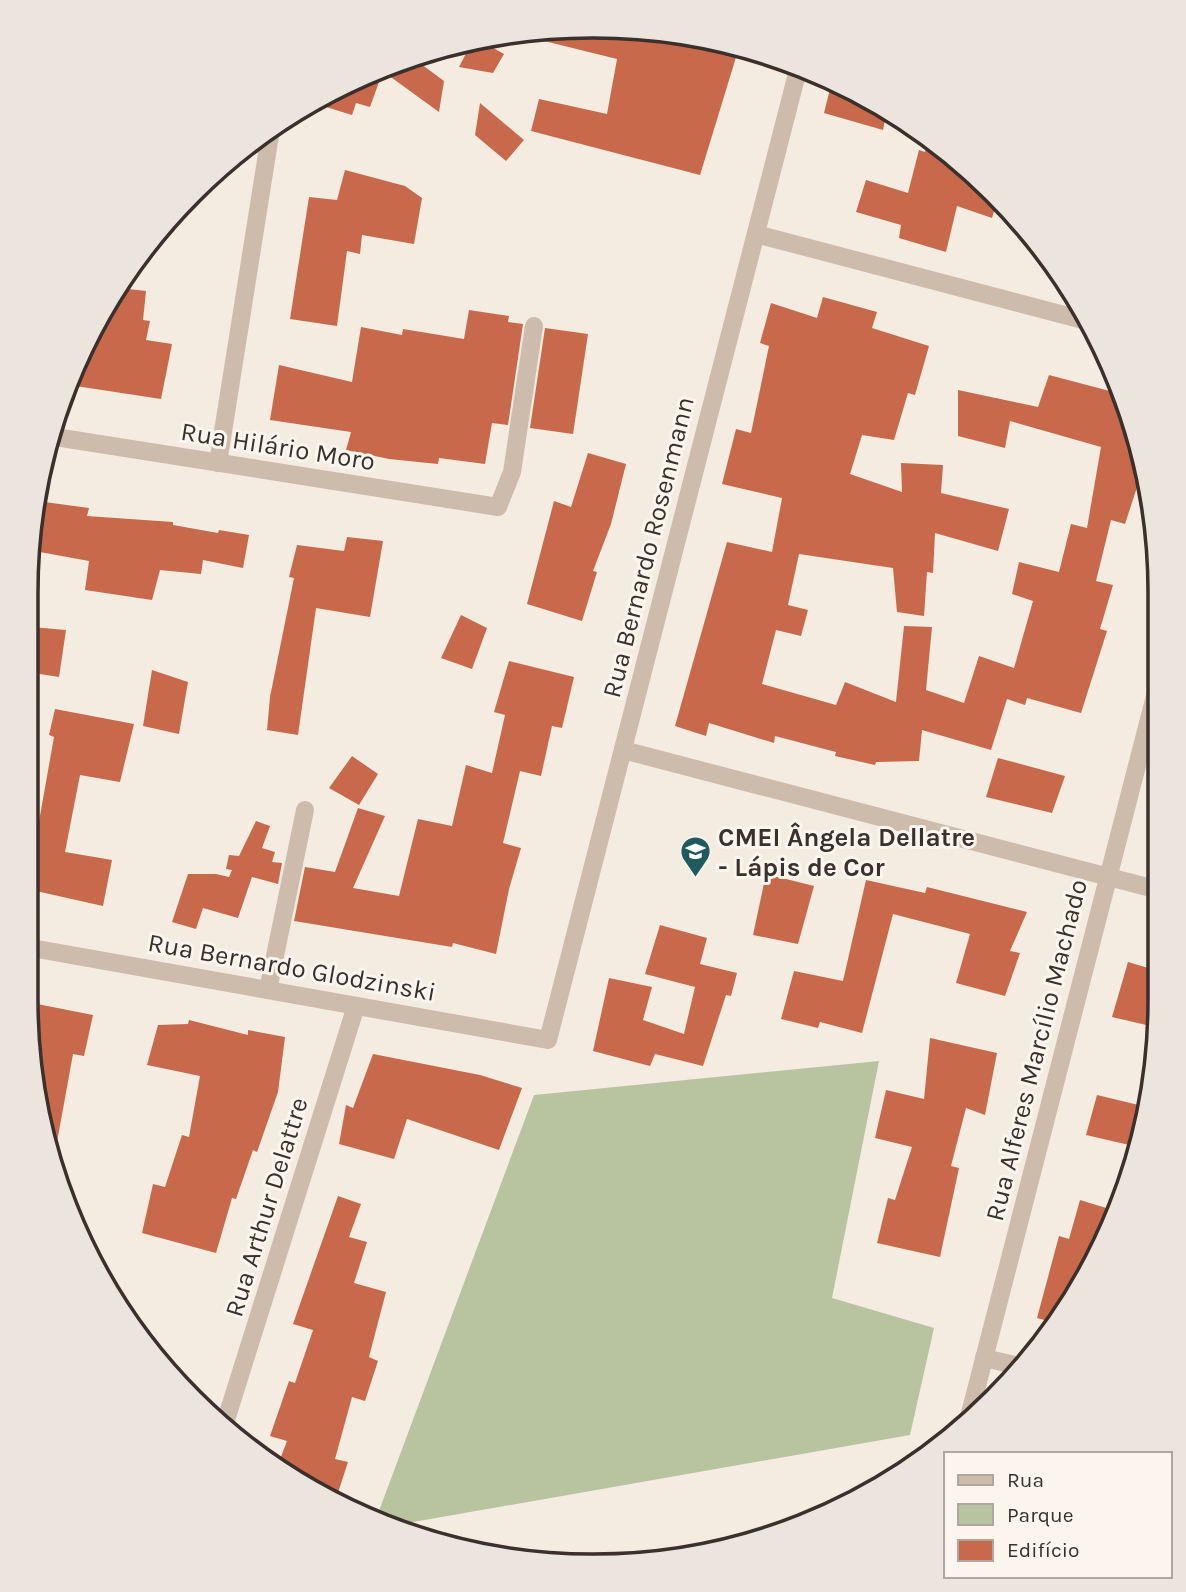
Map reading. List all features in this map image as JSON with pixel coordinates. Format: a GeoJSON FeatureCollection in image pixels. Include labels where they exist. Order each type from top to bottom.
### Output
{"type":"FeatureCollection","features":[{"type":"Feature","properties":{"kind":"street","name":"Rua Bernardo Rosenmann"},"geometry":{"type":"LineString","coordinates":[[548,1040],[796,78]]}},
{"type":"Feature","properties":{"kind":"street"},"geometry":{"type":"LineString","coordinates":[[218,463],[262,148]]}},
{"type":"Feature","properties":{"kind":"street"},"geometry":{"type":"LineString","coordinates":[[756,234],[1074,318]]}},
{"type":"Feature","properties":{"kind":"street","name":"Rua Hilário Moro"},"geometry":{"type":"LineString","coordinates":[[61,438],[498,507],[512,472],[534,326]]}},
{"type":"Feature","properties":{"kind":"street","name":"Rua Alferes Marcílio Machado"},"geometry":{"type":"LineString","coordinates":[[973,1403],[1148,723]]}},
{"type":"Feature","properties":{"kind":"street"},"geometry":{"type":"LineString","coordinates":[[623,750],[1148,887]]}},
{"type":"Feature","properties":{"kind":"street"},"geometry":{"type":"LineString","coordinates":[[268,990],[305,810]]}},
{"type":"Feature","properties":{"kind":"street","name":"Rua Bernardo Glodzinski"},"geometry":{"type":"LineString","coordinates":[[38,949],[548,1040]]}},
{"type":"Feature","properties":{"kind":"street","name":"Rua Arthur Delattre"},"geometry":{"type":"LineString","coordinates":[[227,1416],[356,1006]]}},
{"type":"Feature","properties":{"kind":"street"},"geometry":{"type":"LineString","coordinates":[[984,1358],[1011,1364]]}},
{"type":"Feature","properties":{"kind":"green space"},"geometry":{"type":"Polygon","coordinates":[[[879,1061],[832,1298],[934,1328],[910,1435],[411,1522],[379,1510],[534,1095],[879,1061]]]}},
{"type":"Feature","properties":{"kind":"building"},"geometry":{"type":"Polygon","coordinates":[[[593,38],[629,40],[665,43],[736,57],[700,175],[531,131],[539,99],[607,114],[617,59],[544,41],[593,38]]]}},
{"type":"Feature","properties":{"kind":"building"},"geometry":{"type":"Polygon","coordinates":[[[493,48],[504,54],[493,73],[459,67],[466,53],[493,48]]]}},
{"type":"Feature","properties":{"kind":"building"},"geometry":{"type":"Polygon","coordinates":[[[423,65],[444,81],[439,112],[391,77],[423,65]]]}},
{"type":"Feature","properties":{"kind":"building"},"geometry":{"type":"Polygon","coordinates":[[[379,82],[370,107],[356,103],[352,115],[327,107],[379,82]]]}},
{"type":"Feature","properties":{"kind":"building"},"geometry":{"type":"Polygon","coordinates":[[[829,92],[885,122],[883,130],[824,113],[829,92]]]}},
{"type":"Feature","properties":{"kind":"building"},"geometry":{"type":"Polygon","coordinates":[[[480,103],[524,140],[506,161],[475,135],[480,103]]]}},
{"type":"Feature","properties":{"kind":"building"},"geometry":{"type":"Polygon","coordinates":[[[926,149],[959,176],[994,211],[992,218],[957,206],[946,252],[899,238],[901,225],[856,212],[866,180],[908,193],[919,150],[925,152],[926,149]]]}},
{"type":"Feature","properties":{"kind":"building"},"geometry":{"type":"Polygon","coordinates":[[[345,170],[405,186],[422,198],[414,244],[362,235],[360,254],[347,251],[337,326],[290,319],[309,197],[337,200],[345,170]]]}},
{"type":"Feature","properties":{"kind":"building"},"geometry":{"type":"Polygon","coordinates":[[[129,289],[146,291],[143,320],[150,321],[146,340],[172,344],[161,399],[79,387],[96,348],[129,289]]]}},
{"type":"Feature","properties":{"kind":"building"},"geometry":{"type":"Polygon","coordinates":[[[823,297],[877,312],[872,328],[929,346],[915,395],[908,393],[894,440],[862,435],[850,474],[902,492],[901,463],[943,465],[941,493],[1009,509],[998,551],[935,533],[933,573],[927,572],[924,616],[897,612],[893,568],[799,554],[788,605],[808,610],[801,636],[776,630],[762,684],[836,705],[845,682],[896,702],[904,626],[932,627],[926,690],[964,703],[979,656],[1014,668],[1033,601],[1012,594],[1019,562],[1059,572],[1071,524],[1087,528],[1101,447],[1010,421],[1005,448],[958,436],[958,390],[1038,407],[1049,375],[1109,391],[1129,449],[1137,487],[1125,524],[1111,520],[1096,581],[1113,585],[1100,629],[1107,631],[1081,713],[1027,698],[1025,705],[1007,699],[991,750],[922,730],[919,761],[876,762],[875,765],[835,756],[836,752],[775,736],[774,743],[709,723],[706,736],[675,726],[727,542],[772,552],[782,498],[722,484],[736,429],[751,433],[769,346],[760,343],[771,303],[817,318],[823,297]]]}},
{"type":"Feature","properties":{"kind":"building"},"geometry":{"type":"Polygon","coordinates":[[[469,310],[509,316],[508,322],[523,324],[508,425],[492,423],[485,464],[439,458],[438,464],[389,459],[346,450],[351,432],[270,420],[279,365],[352,382],[361,327],[402,335],[403,329],[464,339],[469,310]]]}},
{"type":"Feature","properties":{"kind":"building"},"geometry":{"type":"Polygon","coordinates":[[[545,328],[588,334],[573,434],[530,428],[545,328]]]}},
{"type":"Feature","properties":{"kind":"building"},"geometry":{"type":"Polygon","coordinates":[[[588,453],[626,464],[611,524],[593,571],[597,572],[582,621],[527,604],[554,501],[571,507],[588,453]]]}},
{"type":"Feature","properties":{"kind":"building"},"geometry":{"type":"Polygon","coordinates":[[[46,502],[89,508],[87,516],[173,522],[173,525],[218,533],[219,530],[249,535],[243,568],[203,560],[201,574],[160,570],[152,600],[85,590],[89,561],[40,552],[46,502]]]}},
{"type":"Feature","properties":{"kind":"building"},"geometry":{"type":"Polygon","coordinates":[[[347,537],[383,541],[370,617],[316,608],[298,735],[267,730],[270,697],[294,578],[289,577],[297,545],[344,551],[347,537]]]}},
{"type":"Feature","properties":{"kind":"building"},"geometry":{"type":"Polygon","coordinates":[[[461,615],[487,628],[472,669],[441,658],[461,615]]]}},
{"type":"Feature","properties":{"kind":"building"},"geometry":{"type":"Polygon","coordinates":[[[38,628],[66,630],[59,677],[38,674],[38,628]]]}},
{"type":"Feature","properties":{"kind":"building"},"geometry":{"type":"Polygon","coordinates":[[[509,661],[574,677],[562,728],[552,726],[541,776],[520,771],[503,843],[521,848],[509,889],[496,954],[453,943],[452,947],[294,921],[305,867],[335,872],[358,808],[385,816],[353,888],[399,896],[418,819],[452,826],[466,765],[492,773],[505,715],[494,712],[509,661]]]}},
{"type":"Feature","properties":{"kind":"building"},"geometry":{"type":"Polygon","coordinates":[[[152,670],[188,682],[179,734],[143,726],[152,670]]]}},
{"type":"Feature","properties":{"kind":"building"},"geometry":{"type":"Polygon","coordinates":[[[55,709],[134,724],[120,782],[80,775],[65,852],[112,860],[103,906],[38,891],[38,827],[54,737],[49,735],[55,709]]]}},
{"type":"Feature","properties":{"kind":"building"},"geometry":{"type":"Polygon","coordinates":[[[352,756],[378,774],[359,805],[329,788],[352,756]]]}},
{"type":"Feature","properties":{"kind":"building"},"geometry":{"type":"Polygon","coordinates":[[[998,758],[1065,776],[1052,813],[986,797],[998,758]]]}},
{"type":"Feature","properties":{"kind":"building"},"geometry":{"type":"Polygon","coordinates":[[[256,821],[270,826],[262,848],[275,852],[272,862],[282,863],[278,884],[252,877],[238,918],[203,908],[196,929],[172,922],[188,874],[229,877],[232,870],[226,869],[229,855],[239,856],[256,821]]]}},
{"type":"Feature","properties":{"kind":"building"},"geometry":{"type":"Polygon","coordinates":[[[766,874],[814,886],[798,944],[753,935],[766,874]]]}},
{"type":"Feature","properties":{"kind":"building"},"geometry":{"type":"Polygon","coordinates":[[[866,880],[925,893],[927,887],[1027,912],[1010,951],[1020,953],[1005,996],[956,983],[970,934],[893,914],[862,1033],[820,1022],[818,1028],[781,1019],[794,971],[843,981],[866,880]]]}},
{"type":"Feature","properties":{"kind":"building"},"geometry":{"type":"Polygon","coordinates":[[[660,925],[707,938],[700,964],[737,973],[731,996],[726,995],[703,1066],[655,1054],[650,1066],[593,1051],[609,978],[652,987],[643,1020],[684,1034],[695,987],[645,974],[660,925]]]}},
{"type":"Feature","properties":{"kind":"building"},"geometry":{"type":"Polygon","coordinates":[[[1128,962],[1148,968],[1147,1025],[1112,1017],[1128,962]]]}},
{"type":"Feature","properties":{"kind":"building"},"geometry":{"type":"Polygon","coordinates":[[[38,1004],[93,1015],[84,1056],[73,1054],[57,1143],[43,1071],[38,1004]]]}},
{"type":"Feature","properties":{"kind":"building"},"geometry":{"type":"Polygon","coordinates":[[[189,1020],[248,1035],[248,1030],[285,1037],[278,1092],[257,1152],[253,1150],[236,1199],[232,1198],[216,1253],[142,1233],[153,1184],[165,1187],[182,1135],[189,1137],[200,1076],[147,1065],[158,1025],[188,1024],[189,1020]]]}},
{"type":"Feature","properties":{"kind":"building"},"geometry":{"type":"Polygon","coordinates":[[[930,1038],[997,1053],[985,1115],[966,1108],[951,1166],[959,1168],[940,1257],[877,1243],[888,1198],[895,1200],[912,1147],[875,1138],[886,1090],[924,1099],[930,1038]]]}},
{"type":"Feature","properties":{"kind":"building"},"geometry":{"type":"Polygon","coordinates":[[[373,1054],[480,1075],[522,1088],[499,1150],[407,1119],[394,1159],[339,1144],[346,1105],[353,1108],[373,1054]]]}},
{"type":"Feature","properties":{"kind":"building"},"geometry":{"type":"Polygon","coordinates":[[[1097,1095],[1137,1105],[1128,1145],[1086,1135],[1097,1095]]]}},
{"type":"Feature","properties":{"kind":"building"},"geometry":{"type":"Polygon","coordinates":[[[338,1196],[361,1204],[349,1237],[367,1242],[354,1283],[386,1292],[369,1357],[378,1361],[365,1401],[352,1397],[335,1459],[348,1462],[339,1491],[281,1457],[287,1441],[270,1436],[289,1381],[295,1383],[313,1330],[293,1324],[338,1196]]]}},
{"type":"Feature","properties":{"kind":"building"},"geometry":{"type":"Polygon","coordinates":[[[1080,1200],[1106,1208],[1090,1244],[1054,1307],[1045,1320],[1037,1318],[1059,1236],[1069,1239],[1080,1200]]]}},
{"type":"Feature","properties":{"kind":"place","name":"CMEI Ângela Dellatre - Lápis de Cor"},"geometry":{"type":"Point","coordinates":[695,879]}}]}
